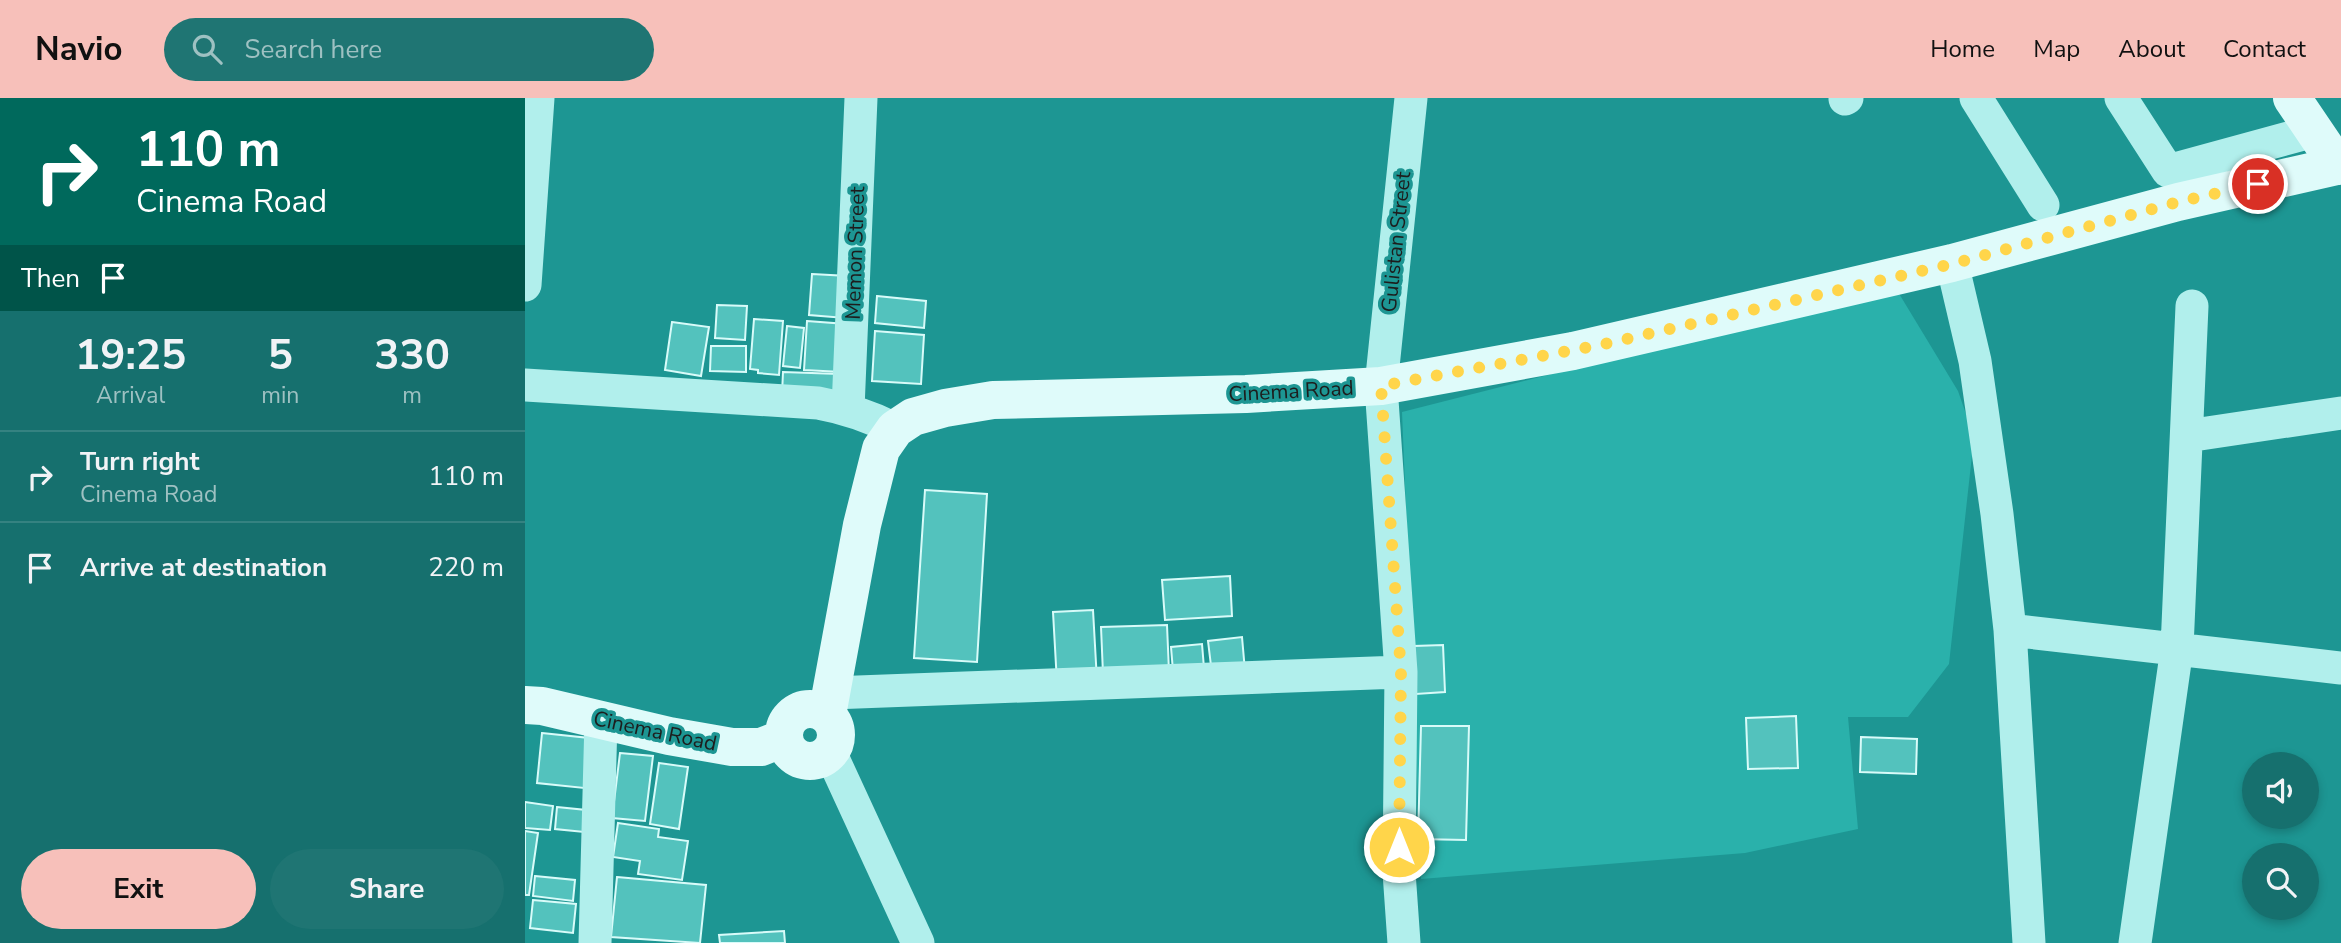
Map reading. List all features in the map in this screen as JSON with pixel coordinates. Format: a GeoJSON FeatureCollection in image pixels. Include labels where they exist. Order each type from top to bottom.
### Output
{"type":"FeatureCollection","features":[{"type":"Feature","properties":{"kind":"street"},"geometry":{"type":"LineString","coordinates":[[525,285],[538,98]]}},
{"type":"Feature","properties":{"kind":"street","name":"Memon Street"},"geometry":{"type":"LineString","coordinates":[[848,409],[861,98]]}},
{"type":"Feature","properties":{"kind":"street","name":"Gulistan Street"},"geometry":{"type":"LineString","coordinates":[[1404,943],[1399,872],[1401,672],[1381,386],[1411,98]]}},
{"type":"Feature","properties":{"kind":"street"},"geometry":{"type":"LineString","coordinates":[[1976,98],[2043,205]]}},
{"type":"Feature","properties":{"kind":"street"},"geometry":{"type":"LineString","coordinates":[[2121,98],[2168,171],[2314,131]]}},
{"type":"Feature","properties":{"kind":"street"},"geometry":{"type":"LineString","coordinates":[[2292,98],[2339,166]]}},
{"type":"Feature","properties":{"kind":"street","name":"Cinema Road"},"geometry":{"type":"LineString","coordinates":[[895,429],[912,416],[993,400],[1246,394],[1381,386],[1573,351],[1952,264],[2178,202],[2339,166]]}},
{"type":"Feature","properties":{"kind":"street"},"geometry":{"type":"LineString","coordinates":[[1952,264],[1975,361],[1997,514],[2010,630],[2029,943]]}},
{"type":"Feature","properties":{"kind":"street"},"geometry":{"type":"LineString","coordinates":[[2135,943],[2177,648],[2192,306]]}},
{"type":"Feature","properties":{"kind":"street"},"geometry":{"type":"LineString","coordinates":[[525,384],[818,403],[871,416],[895,429],[881,449],[862,525],[829,720],[918,943]]}},
{"type":"Feature","properties":{"kind":"street"},"geometry":{"type":"LineString","coordinates":[[2187,436],[2341,413]]}},
{"type":"Feature","properties":{"kind":"street"},"geometry":{"type":"LineString","coordinates":[[2010,630],[2177,648],[2341,678]]}},
{"type":"Feature","properties":{"kind":"street"},"geometry":{"type":"LineString","coordinates":[[829,720],[1401,672]]}},
{"type":"Feature","properties":{"kind":"street","name":"Cinema Road"},"geometry":{"type":"LineString","coordinates":[[525,705],[542,706],[669,736],[732,747],[761,747],[784,738],[790,719],[807,709],[829,720]]}},
{"type":"Feature","properties":{"kind":"street"},"geometry":{"type":"LineString","coordinates":[[595,943],[601,720]]}},
{"type":"Feature","properties":{"kind":"green space"},"geometry":{"type":"Polygon","coordinates":[[[1895,287],[1958,391],[1974,437],[1949,664],[1908,717],[1848,717],[1858,829],[1745,853],[1421,879],[1402,412],[1895,287]]]}},
{"type":"Feature","properties":{"kind":"building"},"geometry":{"type":"Polygon","coordinates":[[[812,274],[848,276],[845,318],[809,315],[812,274]]]}},
{"type":"Feature","properties":{"kind":"building"},"geometry":{"type":"Polygon","coordinates":[[[877,296],[926,301],[924,328],[875,323],[877,296]]]}},
{"type":"Feature","properties":{"kind":"building"},"geometry":{"type":"Polygon","coordinates":[[[717,305],[747,306],[745,340],[715,338],[717,305]]]}},
{"type":"Feature","properties":{"kind":"building"},"geometry":{"type":"Polygon","coordinates":[[[754,319],[783,321],[779,375],[758,373],[758,370],[750,369],[754,319]]]}},
{"type":"Feature","properties":{"kind":"building"},"geometry":{"type":"Polygon","coordinates":[[[807,321],[846,324],[842,372],[804,370],[807,321]]]}},
{"type":"Feature","properties":{"kind":"building"},"geometry":{"type":"Polygon","coordinates":[[[672,322],[709,327],[701,376],[665,370],[672,322]]]}},
{"type":"Feature","properties":{"kind":"building"},"geometry":{"type":"Polygon","coordinates":[[[787,326],[804,328],[800,368],[783,366],[787,326]]]}},
{"type":"Feature","properties":{"kind":"building"},"geometry":{"type":"Polygon","coordinates":[[[875,331],[924,335],[921,384],[872,381],[875,331]]]}},
{"type":"Feature","properties":{"kind":"building"},"geometry":{"type":"Polygon","coordinates":[[[711,346],[746,346],[746,372],[710,371],[711,346]]]}},
{"type":"Feature","properties":{"kind":"building"},"geometry":{"type":"Polygon","coordinates":[[[783,372],[839,374],[838,397],[782,394],[783,372]]]}},
{"type":"Feature","properties":{"kind":"building"},"geometry":{"type":"Polygon","coordinates":[[[925,490],[987,494],[977,662],[914,658],[925,490]]]}},
{"type":"Feature","properties":{"kind":"building"},"geometry":{"type":"Polygon","coordinates":[[[1230,576],[1232,616],[1165,620],[1162,580],[1230,576]]]}},
{"type":"Feature","properties":{"kind":"building"},"geometry":{"type":"Polygon","coordinates":[[[1093,610],[1097,681],[1057,683],[1053,612],[1093,610]]]}},
{"type":"Feature","properties":{"kind":"building"},"geometry":{"type":"Polygon","coordinates":[[[1167,625],[1169,672],[1103,674],[1101,627],[1167,625]]]}},
{"type":"Feature","properties":{"kind":"building"},"geometry":{"type":"Polygon","coordinates":[[[1242,637],[1245,671],[1212,674],[1208,641],[1242,637]]]}},
{"type":"Feature","properties":{"kind":"building"},"geometry":{"type":"Polygon","coordinates":[[[1202,644],[1204,668],[1173,671],[1171,647],[1202,644]]]}},
{"type":"Feature","properties":{"kind":"building"},"geometry":{"type":"Polygon","coordinates":[[[1443,645],[1445,692],[1416,694],[1414,646],[1443,645]]]}},
{"type":"Feature","properties":{"kind":"building"},"geometry":{"type":"Polygon","coordinates":[[[1796,716],[1798,768],[1748,769],[1746,718],[1796,716]]]}},
{"type":"Feature","properties":{"kind":"building"},"geometry":{"type":"Polygon","coordinates":[[[1421,726],[1469,726],[1466,840],[1418,839],[1421,726]]]}},
{"type":"Feature","properties":{"kind":"building"},"geometry":{"type":"Polygon","coordinates":[[[542,733],[589,738],[584,788],[537,783],[542,733]]]}},
{"type":"Feature","properties":{"kind":"building"},"geometry":{"type":"Polygon","coordinates":[[[1861,737],[1917,739],[1916,774],[1860,772],[1861,737]]]}},
{"type":"Feature","properties":{"kind":"building"},"geometry":{"type":"Polygon","coordinates":[[[620,753],[653,756],[645,821],[612,818],[620,753]]]}},
{"type":"Feature","properties":{"kind":"building"},"geometry":{"type":"Polygon","coordinates":[[[659,763],[688,767],[679,829],[650,824],[659,763]]]}},
{"type":"Feature","properties":{"kind":"building"},"geometry":{"type":"Polygon","coordinates":[[[525,802],[553,806],[550,830],[525,828],[525,802]]]}},
{"type":"Feature","properties":{"kind":"building"},"geometry":{"type":"Polygon","coordinates":[[[557,807],[596,811],[594,833],[555,829],[557,807]]]}},
{"type":"Feature","properties":{"kind":"building"},"geometry":{"type":"Polygon","coordinates":[[[618,823],[659,829],[658,837],[688,841],[682,880],[638,874],[640,861],[613,857],[618,823]]]}},
{"type":"Feature","properties":{"kind":"building"},"geometry":{"type":"Polygon","coordinates":[[[525,831],[538,833],[529,895],[525,895],[525,831]]]}},
{"type":"Feature","properties":{"kind":"building"},"geometry":{"type":"Polygon","coordinates":[[[535,876],[575,880],[573,901],[533,896],[535,876]]]}},
{"type":"Feature","properties":{"kind":"building"},"geometry":{"type":"Polygon","coordinates":[[[617,877],[706,885],[700,943],[611,937],[617,877]]]}},
{"type":"Feature","properties":{"kind":"building"},"geometry":{"type":"Polygon","coordinates":[[[533,900],[576,904],[573,933],[530,928],[533,900]]]}},
{"type":"Feature","properties":{"kind":"building"},"geometry":{"type":"Polygon","coordinates":[[[784,931],[785,943],[720,943],[719,935],[784,931]]]}},
{"type":"Feature","properties":{"kind":"route"},"geometry":{"type":"LineString","coordinates":[[1399,847],[1401,672],[1381,386],[1573,351],[1952,264],[2178,202],[2258,184]]}}]}
